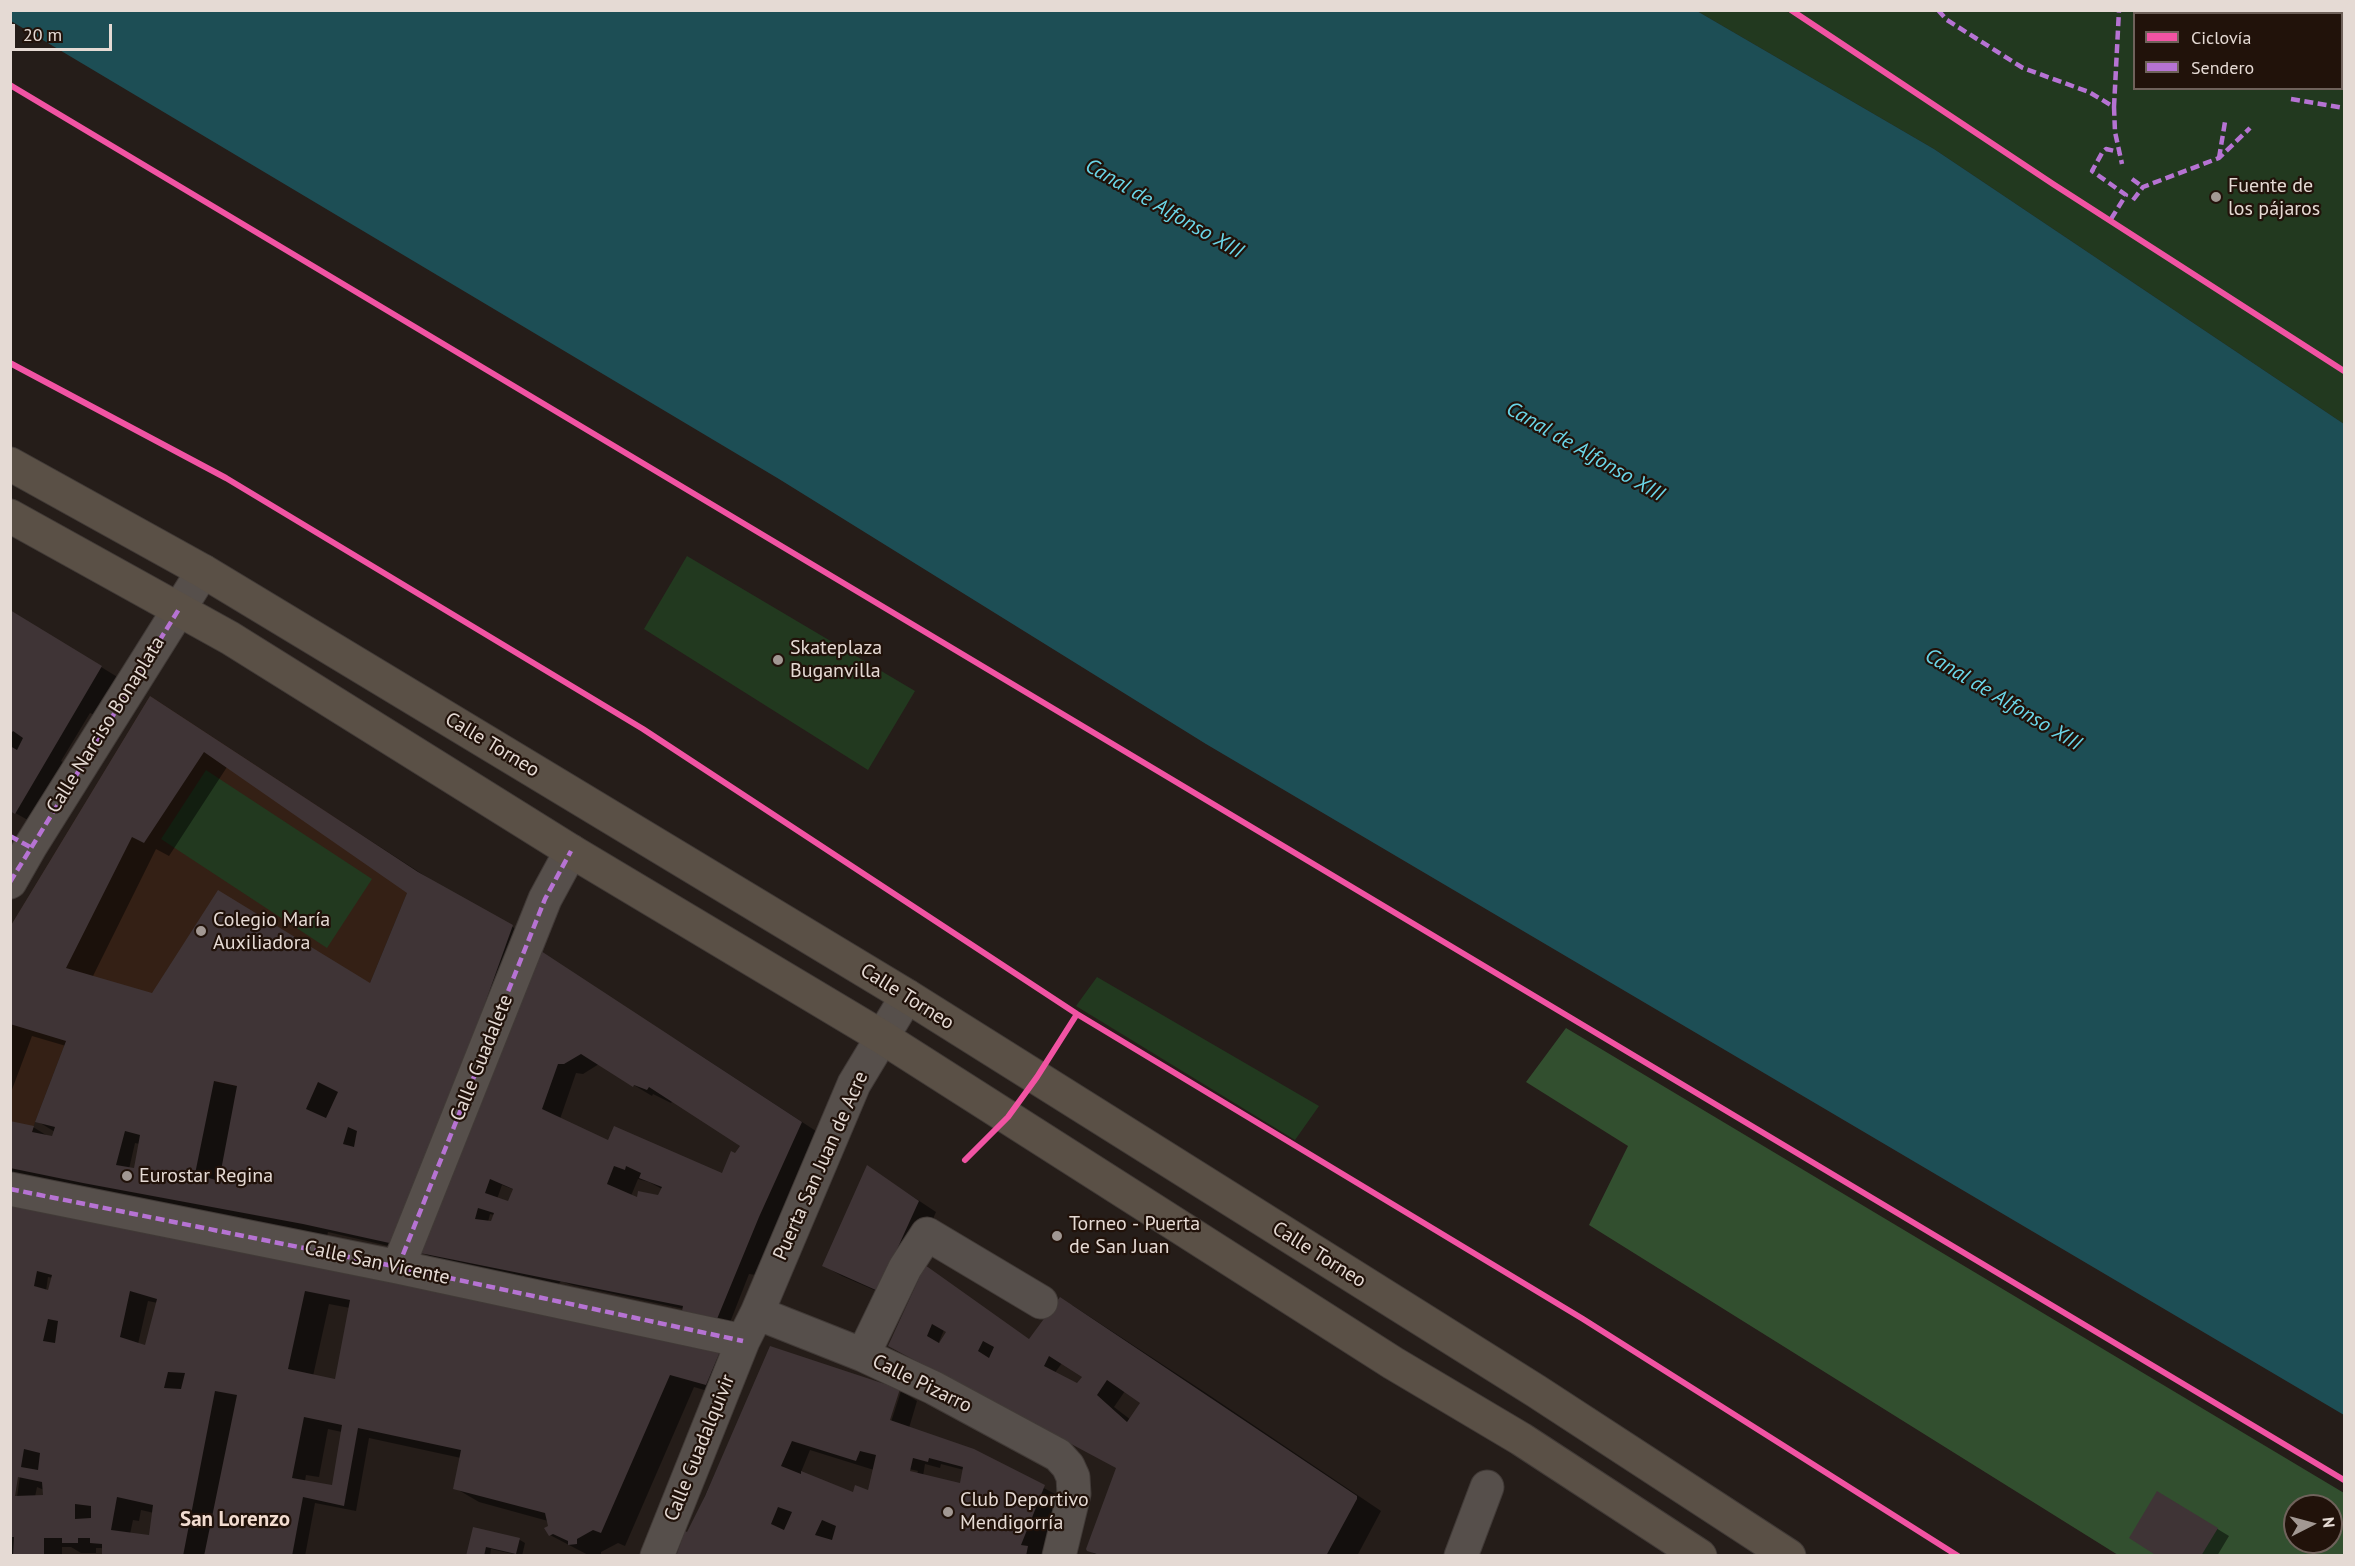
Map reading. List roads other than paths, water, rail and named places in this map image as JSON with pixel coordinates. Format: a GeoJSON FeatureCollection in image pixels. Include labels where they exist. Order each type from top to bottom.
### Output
{"type":"FeatureCollection","features":[{"type":"Feature","properties":{"kind":"main road","name":"Calle Torneo"},"geometry":{"type":"LineString","coordinates":[[10,464],[203,571],[907,996],[1526,1385],[1789,1556]]}},
{"type":"Feature","properties":{"kind":"main road"},"geometry":{"type":"LineString","coordinates":[[10,516],[240,644],[572,851],[882,1037],[1393,1363],[1521,1439],[1700,1556]]}},
{"type":"Feature","properties":{"kind":"street","name":"Calle Narciso Bonaplata"},"geometry":{"type":"LineString","coordinates":[[10,882],[20,841],[203,571]]}},
{"type":"Feature","properties":{"kind":"street","name":"Calle Guadalete"},"geometry":{"type":"LineString","coordinates":[[398,1267],[545,899],[572,851]]}},
{"type":"Feature","properties":{"kind":"street","name":"Puerta San Juan de Acre"},"geometry":{"type":"LineString","coordinates":[[750,1327],[854,1084],[907,996]]}},
{"type":"Feature","properties":{"kind":"street","name":"Calle San Vicente"},"geometry":{"type":"LineString","coordinates":[[10,1189],[398,1267],[750,1327]]}},
{"type":"Feature","properties":{"kind":"street"},"geometry":{"type":"LineString","coordinates":[[862,1355],[905,1268],[927,1234],[1041,1302]]}},
{"type":"Feature","properties":{"kind":"street","name":"Calle Pizarro"},"geometry":{"type":"LineString","coordinates":[[750,1327],[862,1355],[934,1388],[1058,1455],[1068,1466],[1073,1477],[1074,1494],[1059,1556]]}},
{"type":"Feature","properties":{"kind":"street","name":"Calle Guadalquivir"},"geometry":{"type":"LineString","coordinates":[[657,1556],[750,1327]]}},
{"type":"Feature","properties":{"kind":"street"},"geometry":{"type":"LineString","coordinates":[[1461,1556],[1487,1487]]}},
{"type":"Feature","properties":{"kind":"water","name":"Canal de Alfonso XIII"},"geometry":{"type":"Polygon","coordinates":[[[11,10],[1697,11],[1934,149],[2344,424],[2344,1415],[1206,744],[779,479],[11,21],[11,10]]]}},
{"type":"Feature","properties":{"kind":"place","name":"Fuente de los pájaros"},"geometry":{"type":"Point","coordinates":[2216,197]}},
{"type":"Feature","properties":{"kind":"place","name":"Skateplaza Buganvilla"},"geometry":{"type":"Point","coordinates":[778,660]}},
{"type":"Feature","properties":{"kind":"place","name":"Colegio María Auxiliadora"},"geometry":{"type":"Point","coordinates":[201,931]}},
{"type":"Feature","properties":{"kind":"place","name":"Eurostar Regina"},"geometry":{"type":"Point","coordinates":[127,1176]}},
{"type":"Feature","properties":{"kind":"place","name":"Torneo - Puerta de San Juan"},"geometry":{"type":"Point","coordinates":[1057,1236]}},
{"type":"Feature","properties":{"kind":"place","name":"Club Deportivo Mendigorría"},"geometry":{"type":"Point","coordinates":[948,1512]}},
{"type":"Feature","properties":{"kind":"district","name":"San Lorenzo"},"geometry":{"type":"Point","coordinates":[235,1520]}}]}
